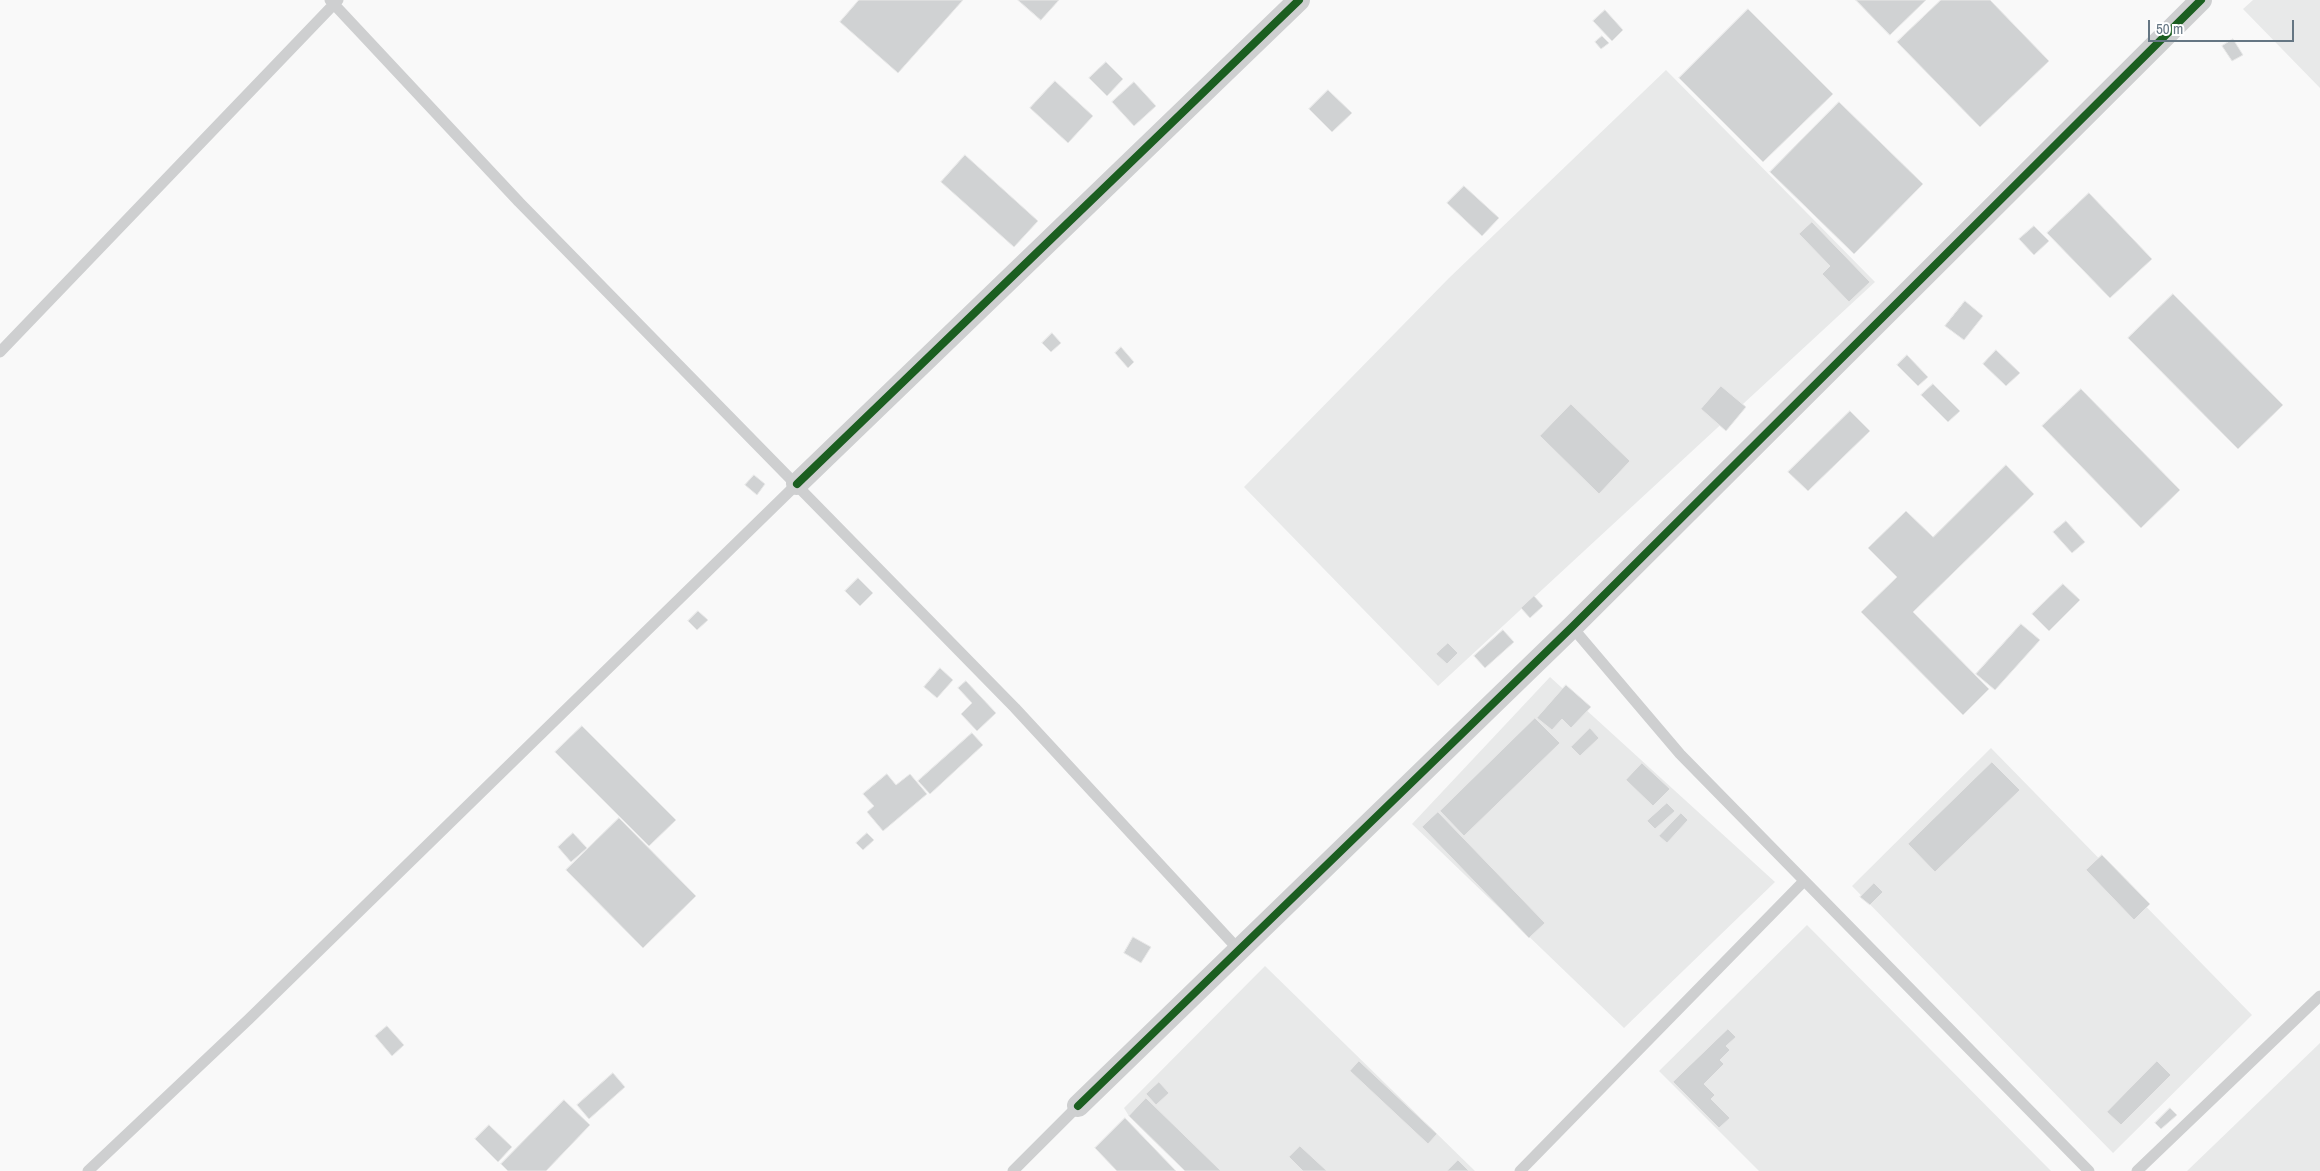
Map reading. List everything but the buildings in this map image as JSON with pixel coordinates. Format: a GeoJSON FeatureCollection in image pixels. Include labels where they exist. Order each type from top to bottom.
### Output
{"type":"FeatureCollection","features":[{"type":"Feature","properties":{"kind":"street"},"geometry":{"type":"LineString","coordinates":[[797,484],[1299,0]]}},
{"type":"Feature","properties":{"kind":"street"},"geometry":{"type":"LineString","coordinates":[[1078,1106],[1572,627],[2201,0]]}},
{"type":"Feature","properties":{"kind":"lane"},"geometry":{"type":"LineString","coordinates":[[0,352],[334,1],[519,202],[1016,708],[1238,949]]}},
{"type":"Feature","properties":{"kind":"lane"},"geometry":{"type":"LineString","coordinates":[[88,1171],[248,1019],[797,484]]}},
{"type":"Feature","properties":{"kind":"lane"},"geometry":{"type":"LineString","coordinates":[[1572,627],[1680,754],[2089,1171]]}},
{"type":"Feature","properties":{"kind":"lane"},"geometry":{"type":"LineString","coordinates":[[1520,1171],[1804,881]]}},
{"type":"Feature","properties":{"kind":"lane"},"geometry":{"type":"LineString","coordinates":[[2137,1171],[2320,996]]}},
{"type":"Feature","properties":{"kind":"lane"},"geometry":{"type":"LineString","coordinates":[[1013,1171],[1078,1106]]}},
{"type":"Feature","properties":{"kind":"shaded area"},"geometry":{"type":"Polygon","coordinates":[[[2253,0],[2320,0],[2320,88],[2243,9],[2253,0]]]}},
{"type":"Feature","properties":{"kind":"shaded area"},"geometry":{"type":"Polygon","coordinates":[[[1666,70],[1875,282],[1438,686],[1244,487],[1449,278],[1666,70]]]}},
{"type":"Feature","properties":{"kind":"shaded area"},"geometry":{"type":"Polygon","coordinates":[[[1550,677],[1775,882],[1624,1028],[1412,824],[1550,677]]]}},
{"type":"Feature","properties":{"kind":"shaded area"},"geometry":{"type":"Polygon","coordinates":[[[1991,748],[2252,1015],[2113,1153],[1852,886],[1991,748]]]}},
{"type":"Feature","properties":{"kind":"shaded area"},"geometry":{"type":"Polygon","coordinates":[[[1807,925],[2051,1171],[1759,1171],[1659,1071],[1807,925]]]}},
{"type":"Feature","properties":{"kind":"shaded area"},"geometry":{"type":"Polygon","coordinates":[[[1265,966],[1475,1171],[1185,1171],[1129,1116],[1124,1108],[1265,966]]]}},
{"type":"Feature","properties":{"kind":"shaded area"},"geometry":{"type":"Polygon","coordinates":[[[2320,1043],[2320,1171],[2187,1171],[2320,1043]]]}},
{"type":"Feature","properties":{"kind":"cycle path"},"geometry":{"type":"LineString","coordinates":[[797,484],[1299,0]]}},
{"type":"Feature","properties":{"kind":"cycle path"},"geometry":{"type":"LineString","coordinates":[[1078,1106],[1572,627],[2201,0]]}}]}
